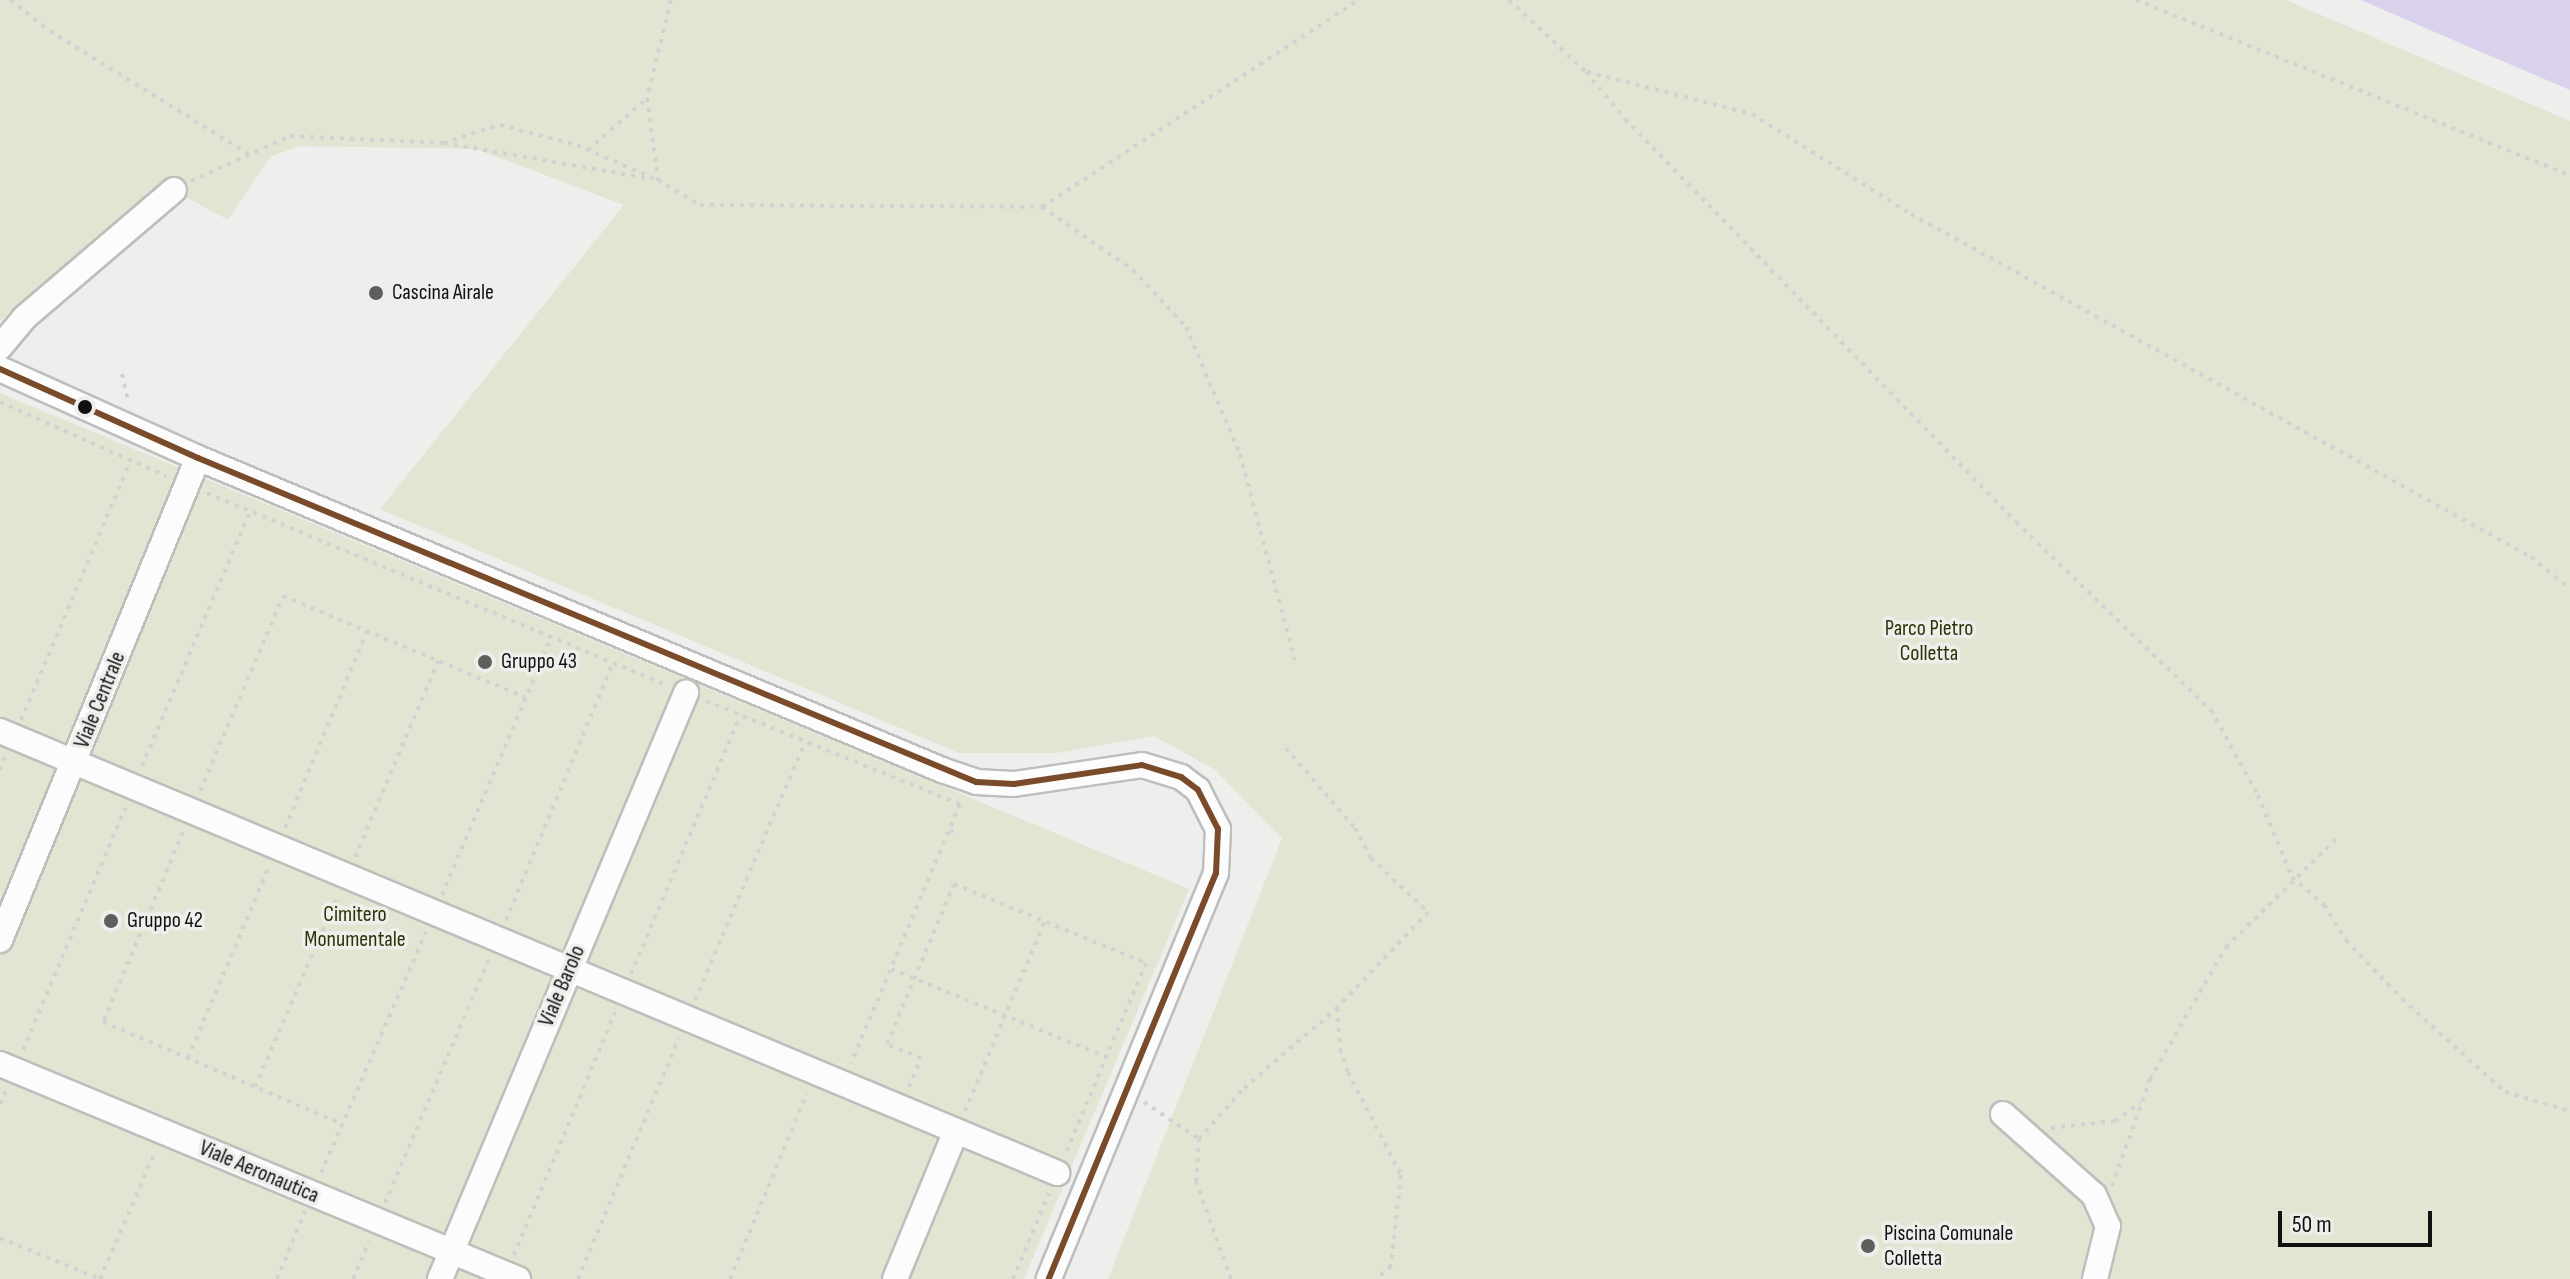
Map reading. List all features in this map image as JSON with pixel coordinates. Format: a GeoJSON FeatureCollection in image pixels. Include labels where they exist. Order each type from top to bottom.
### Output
{"type":"FeatureCollection","features":[{"type":"Feature","properties":{"kind":"street"},"geometry":{"type":"LineString","coordinates":[[0,347],[24,318],[174,190]]}},
{"type":"Feature","properties":{"kind":"street"},"geometry":{"type":"LineString","coordinates":[[0,369],[198,458],[976,782],[1014,784],[1142,765],[1181,777],[1198,790],[1218,829],[1216,873],[1200,919],[1049,1279]]}},
{"type":"Feature","properties":{"kind":"street","name":"Viale Centrale"},"geometry":{"type":"LineString","coordinates":[[0,940],[198,458]]}},
{"type":"Feature","properties":{"kind":"street","name":"Viale Barolo"},"geometry":{"type":"LineString","coordinates":[[440,1279],[686,693]]}},
{"type":"Feature","properties":{"kind":"street"},"geometry":{"type":"LineString","coordinates":[[7,734],[570,968],[842,1085],[960,1121],[1062,1163]]}},
{"type":"Feature","properties":{"kind":"street","name":"Viale Aeronautica"},"geometry":{"type":"LineString","coordinates":[[0,1064],[518,1279]]}},
{"type":"Feature","properties":{"kind":"street"},"geometry":{"type":"LineString","coordinates":[[895,1279],[960,1121]]}},
{"type":"Feature","properties":{"kind":"street"},"geometry":{"type":"LineString","coordinates":[[2011,1122],[2094,1195],[2103,1212],[2107,1243],[2095,1279]]}},
{"type":"Feature","properties":{"kind":"path"},"geometry":{"type":"LineString","coordinates":[[10,0],[50,31],[248,154]]}},
{"type":"Feature","properties":{"kind":"path"},"geometry":{"type":"LineString","coordinates":[[658,180],[647,98],[671,0]]}},
{"type":"Feature","properties":{"kind":"path"},"geometry":{"type":"LineString","coordinates":[[443,143],[500,125],[588,150],[658,180],[700,205],[1042,207],[1358,0]]}},
{"type":"Feature","properties":{"kind":"path"},"geometry":{"type":"LineString","coordinates":[[1509,0],[1586,72],[1625,119],[2005,511],[2211,710],[2258,795],[2292,877],[2324,905],[2346,940],[2402,999],[2505,1092],[2570,1111]]}},
{"type":"Feature","properties":{"kind":"path"},"geometry":{"type":"LineString","coordinates":[[2136,0],[2570,175]]}},
{"type":"Feature","properties":{"kind":"path"},"geometry":{"type":"LineString","coordinates":[[1586,72],[1752,114],[1911,214],[2531,557],[2570,589]]}},
{"type":"Feature","properties":{"kind":"path"},"geometry":{"type":"LineString","coordinates":[[588,150],[647,98]]}},
{"type":"Feature","properties":{"kind":"path"},"geometry":{"type":"LineString","coordinates":[[174,190],[290,136],[443,143],[658,180]]}},
{"type":"Feature","properties":{"kind":"path"},"geometry":{"type":"LineString","coordinates":[[1042,207],[1133,270],[1186,327],[1240,454],[1295,660]]}},
{"type":"Feature","properties":{"kind":"path"},"geometry":{"type":"LineString","coordinates":[[0,402],[188,485],[613,663],[960,804],[842,1085]]}},
{"type":"Feature","properties":{"kind":"path"},"geometry":{"type":"LineString","coordinates":[[0,770],[7,734],[131,460]]}},
{"type":"Feature","properties":{"kind":"path"},"geometry":{"type":"LineString","coordinates":[[277,1279],[551,637]]}},
{"type":"Feature","properties":{"kind":"path"},"geometry":{"type":"LineString","coordinates":[[353,1279],[613,663]]}},
{"type":"Feature","properties":{"kind":"path"},"geometry":{"type":"LineString","coordinates":[[1231,1279],[1196,1182],[1199,1139],[1244,1088],[1337,1008],[1428,912],[1371,858],[1355,828],[1286,748]]}},
{"type":"Feature","properties":{"kind":"path"},"geometry":{"type":"LineString","coordinates":[[950,830],[958,834]]}},
{"type":"Feature","properties":{"kind":"path"},"geometry":{"type":"LineString","coordinates":[[2103,1212],[2142,1102],[2226,947],[2292,877],[2340,835]]}},
{"type":"Feature","properties":{"kind":"path"},"geometry":{"type":"LineString","coordinates":[[923,1093],[909,1087],[921,1058],[887,1044],[954,884],[1146,963],[1013,1279]]}},
{"type":"Feature","properties":{"kind":"path"},"geometry":{"type":"LineString","coordinates":[[960,1121],[1045,921]]}},
{"type":"Feature","properties":{"kind":"path"},"geometry":{"type":"LineString","coordinates":[[891,969],[1107,1057]]}},
{"type":"Feature","properties":{"kind":"path"},"geometry":{"type":"LineString","coordinates":[[1337,1008],[1344,1060],[1401,1175],[1391,1266],[1376,1279]]}},
{"type":"Feature","properties":{"kind":"path"},"geometry":{"type":"LineString","coordinates":[[730,1279],[815,1074]]}},
{"type":"Feature","properties":{"kind":"path"},"geometry":{"type":"LineString","coordinates":[[1128,1091],[1199,1139]]}},
{"type":"Feature","properties":{"kind":"path"},"geometry":{"type":"LineString","coordinates":[[2011,1122],[2115,1121],[2142,1102]]}},
{"type":"Feature","properties":{"kind":"path"},"geometry":{"type":"LineString","coordinates":[[951,1105],[960,1121]]}},
{"type":"Feature","properties":{"kind":"path"},"geometry":{"type":"LineString","coordinates":[[960,1121],[979,1117]]}},
{"type":"Feature","properties":{"kind":"path"},"geometry":{"type":"LineString","coordinates":[[0,1238],[100,1279],[164,1131]]}},
{"type":"Feature","properties":{"kind":"path"},"geometry":{"type":"LineString","coordinates":[[1052,1147],[1062,1163]]}},
{"type":"Feature","properties":{"kind":"green space","name":"Parco Pietro Colletta"},"geometry":{"type":"Polygon","coordinates":[[[0,0],[2286,0],[2570,121],[2570,1279],[1108,1279],[1282,838],[1214,769],[1154,736],[1057,753],[959,753],[380,509],[624,205],[476,149],[299,146],[270,157],[228,220],[162,184],[0,321],[0,0]]]}},
{"type":"Feature","properties":{"kind":"green space","name":"Cimitero Monumentale"},"geometry":{"type":"Polygon","coordinates":[[[0,393],[1189,889],[1024,1279],[0,1279],[0,393]]]}},
{"type":"Feature","properties":{"kind":"shaded area"},"geometry":{"type":"Polygon","coordinates":[[[2361,0],[2570,0],[2570,90],[2446,37],[2361,0]]]}},
{"type":"Feature","properties":{"kind":"transit line"},"geometry":{"type":"LineString","coordinates":[[0,369],[198,458],[976,782],[1014,784],[1142,765],[1181,777],[1198,790],[1218,829],[1216,873],[1049,1279]]}},
{"type":"Feature","properties":{"kind":"place","name":"Cascina Airale"},"geometry":{"type":"Point","coordinates":[376,293]}},
{"type":"Feature","properties":{"kind":"place","name":"Gruppo 43"},"geometry":{"type":"Point","coordinates":[485,662]}},
{"type":"Feature","properties":{"kind":"place","name":"Gruppo 42"},"geometry":{"type":"Point","coordinates":[111,921]}},
{"type":"Feature","properties":{"kind":"place","name":"Piscina Comunale Colletta"},"geometry":{"type":"Point","coordinates":[1868,1246]}}]}
